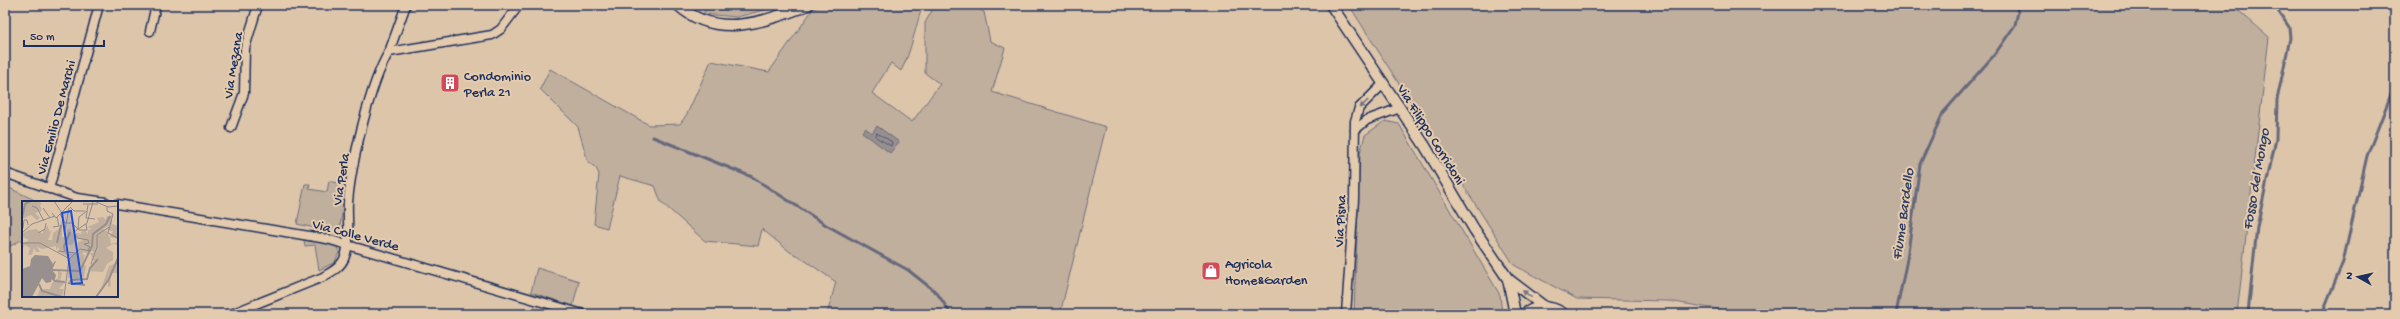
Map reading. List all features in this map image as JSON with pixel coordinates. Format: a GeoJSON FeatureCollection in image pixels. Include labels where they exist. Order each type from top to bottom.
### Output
{"type":"FeatureCollection","features":[{"type":"Feature","properties":{"kind":"main road"},"geometry":{"type":"LineString","coordinates":[[1527,314],[1537,309],[1546,308],[1561,314]]}},
{"type":"Feature","properties":{"kind":"street","name":"Via Emilio De Marchi"},"geometry":{"type":"LineString","coordinates":[[49,189],[99,5]]}},
{"type":"Feature","properties":{"kind":"street"},"geometry":{"type":"LineString","coordinates":[[150,31],[156,5]]}},
{"type":"Feature","properties":{"kind":"street","name":"Via Mezana"},"geometry":{"type":"LineString","coordinates":[[231,128],[244,93],[245,48],[258,5]]}},
{"type":"Feature","properties":{"kind":"street","name":"Via Perla"},"geometry":{"type":"LineString","coordinates":[[231,314],[323,277],[336,269],[344,259],[348,200],[358,148],[381,66],[389,52],[406,5]]}},
{"type":"Feature","properties":{"kind":"street"},"geometry":{"type":"LineString","coordinates":[[389,52],[492,35],[501,29],[519,5]]}},
{"type":"Feature","properties":{"kind":"street"},"geometry":{"type":"LineString","coordinates":[[678,5],[701,22],[727,26],[755,22],[808,5]]}},
{"type":"Feature","properties":{"kind":"street","name":"Via Filippo Corridoni"},"geometry":{"type":"LineString","coordinates":[[1331,5],[1384,83],[1474,229],[1508,279],[1546,308]]}},
{"type":"Feature","properties":{"kind":"street","name":"Via Pisna"},"geometry":{"type":"LineString","coordinates":[[1346,314],[1354,199],[1355,130],[1359,108],[1384,83]]}},
{"type":"Feature","properties":{"kind":"street"},"geometry":{"type":"LineString","coordinates":[[1355,130],[1367,120],[1400,108]]}},
{"type":"Feature","properties":{"kind":"street"},"geometry":{"type":"LineString","coordinates":[[5,173],[77,198],[99,201]]}},
{"type":"Feature","properties":{"kind":"street","name":"Via Colle Verde"},"geometry":{"type":"LineString","coordinates":[[118,204],[280,229],[346,243],[583,314]]}},
{"type":"Feature","properties":{"kind":"street","name":"Via Filippo Corridoni"},"geometry":{"type":"LineString","coordinates":[[1508,279],[1515,314]]}},
{"type":"Feature","properties":{"kind":"shaded area"},"geometry":{"type":"Polygon","coordinates":[[[708,5],[784,5],[737,17],[703,14],[708,5]]]}},
{"type":"Feature","properties":{"kind":"shaded area"},"geometry":{"type":"Polygon","coordinates":[[[821,5],[923,5],[908,55],[901,71],[891,63],[872,93],[912,122],[940,84],[925,73],[925,23],[935,5],[970,5],[984,12],[990,41],[1005,48],[992,92],[1106,127],[1060,314],[827,314],[836,282],[800,257],[790,252],[762,229],[758,246],[705,241],[661,202],[655,186],[620,176],[607,228],[594,224],[599,174],[596,168],[588,162],[578,127],[540,89],[550,69],[649,125],[680,124],[687,114],[711,61],[769,72],[813,9],[821,5]]]}},
{"type":"Feature","properties":{"kind":"shaded area"},"geometry":{"type":"Polygon","coordinates":[[[1349,5],[2232,5],[2269,37],[2237,314],[1748,314],[1668,301],[1577,299],[1514,265],[1349,5]]]}},
{"type":"Feature","properties":{"kind":"shaded area"},"geometry":{"type":"Polygon","coordinates":[[[1385,121],[1399,124],[1500,295],[1502,314],[1354,314],[1360,153],[1365,135],[1385,121]]]}},
{"type":"Feature","properties":{"kind":"shaded area"},"geometry":{"type":"Polygon","coordinates":[[[329,181],[347,185],[340,226],[337,230],[329,231],[297,224],[305,184],[310,184],[309,189],[327,192],[329,181]]]}},
{"type":"Feature","properties":{"kind":"shaded area"},"geometry":{"type":"Polygon","coordinates":[[[5,186],[37,201],[22,201],[22,242],[21,240],[5,249],[5,186]]]}},
{"type":"Feature","properties":{"kind":"shaded area"},"geometry":{"type":"Polygon","coordinates":[[[304,240],[335,243],[339,252],[335,262],[319,270],[315,245],[305,246],[304,240]]]}},
{"type":"Feature","properties":{"kind":"shaded area"},"geometry":{"type":"Polygon","coordinates":[[[537,268],[579,281],[573,306],[531,292],[537,268]]]}},
{"type":"Feature","properties":{"kind":"water"},"geometry":{"type":"Polygon","coordinates":[[[877,126],[899,142],[890,153],[862,132],[865,128],[872,133],[877,126]]]}},
{"type":"Feature","properties":{"kind":"waterway","name":"Fiume Bardello"},"geometry":{"type":"LineString","coordinates":[[1896,314],[1907,259],[1920,164],[1943,113],[1995,54],[2015,25],[2018,12],[2015,5]]}},
{"type":"Feature","properties":{"kind":"waterway","name":"Fosso del Mongo"},"geometry":{"type":"LineString","coordinates":[[2248,314],[2257,227],[2276,139],[2277,100],[2290,38],[2289,27],[2274,5]]}},
{"type":"Feature","properties":{"kind":"waterway"},"geometry":{"type":"LineString","coordinates":[[2322,314],[2343,262],[2367,156],[2395,84]]}},
{"type":"Feature","properties":{"kind":"waterway"},"geometry":{"type":"LineString","coordinates":[[653,137],[752,177],[826,225],[908,270],[937,293],[951,314]]}},
{"type":"Feature","properties":{"kind":"place","name":"Condominio Perla 21"},"geometry":{"type":"Point","coordinates":[450,83]}},
{"type":"Feature","properties":{"kind":"place","name":"Agricola Home&Garden"},"geometry":{"type":"Point","coordinates":[1211,271]}}]}
